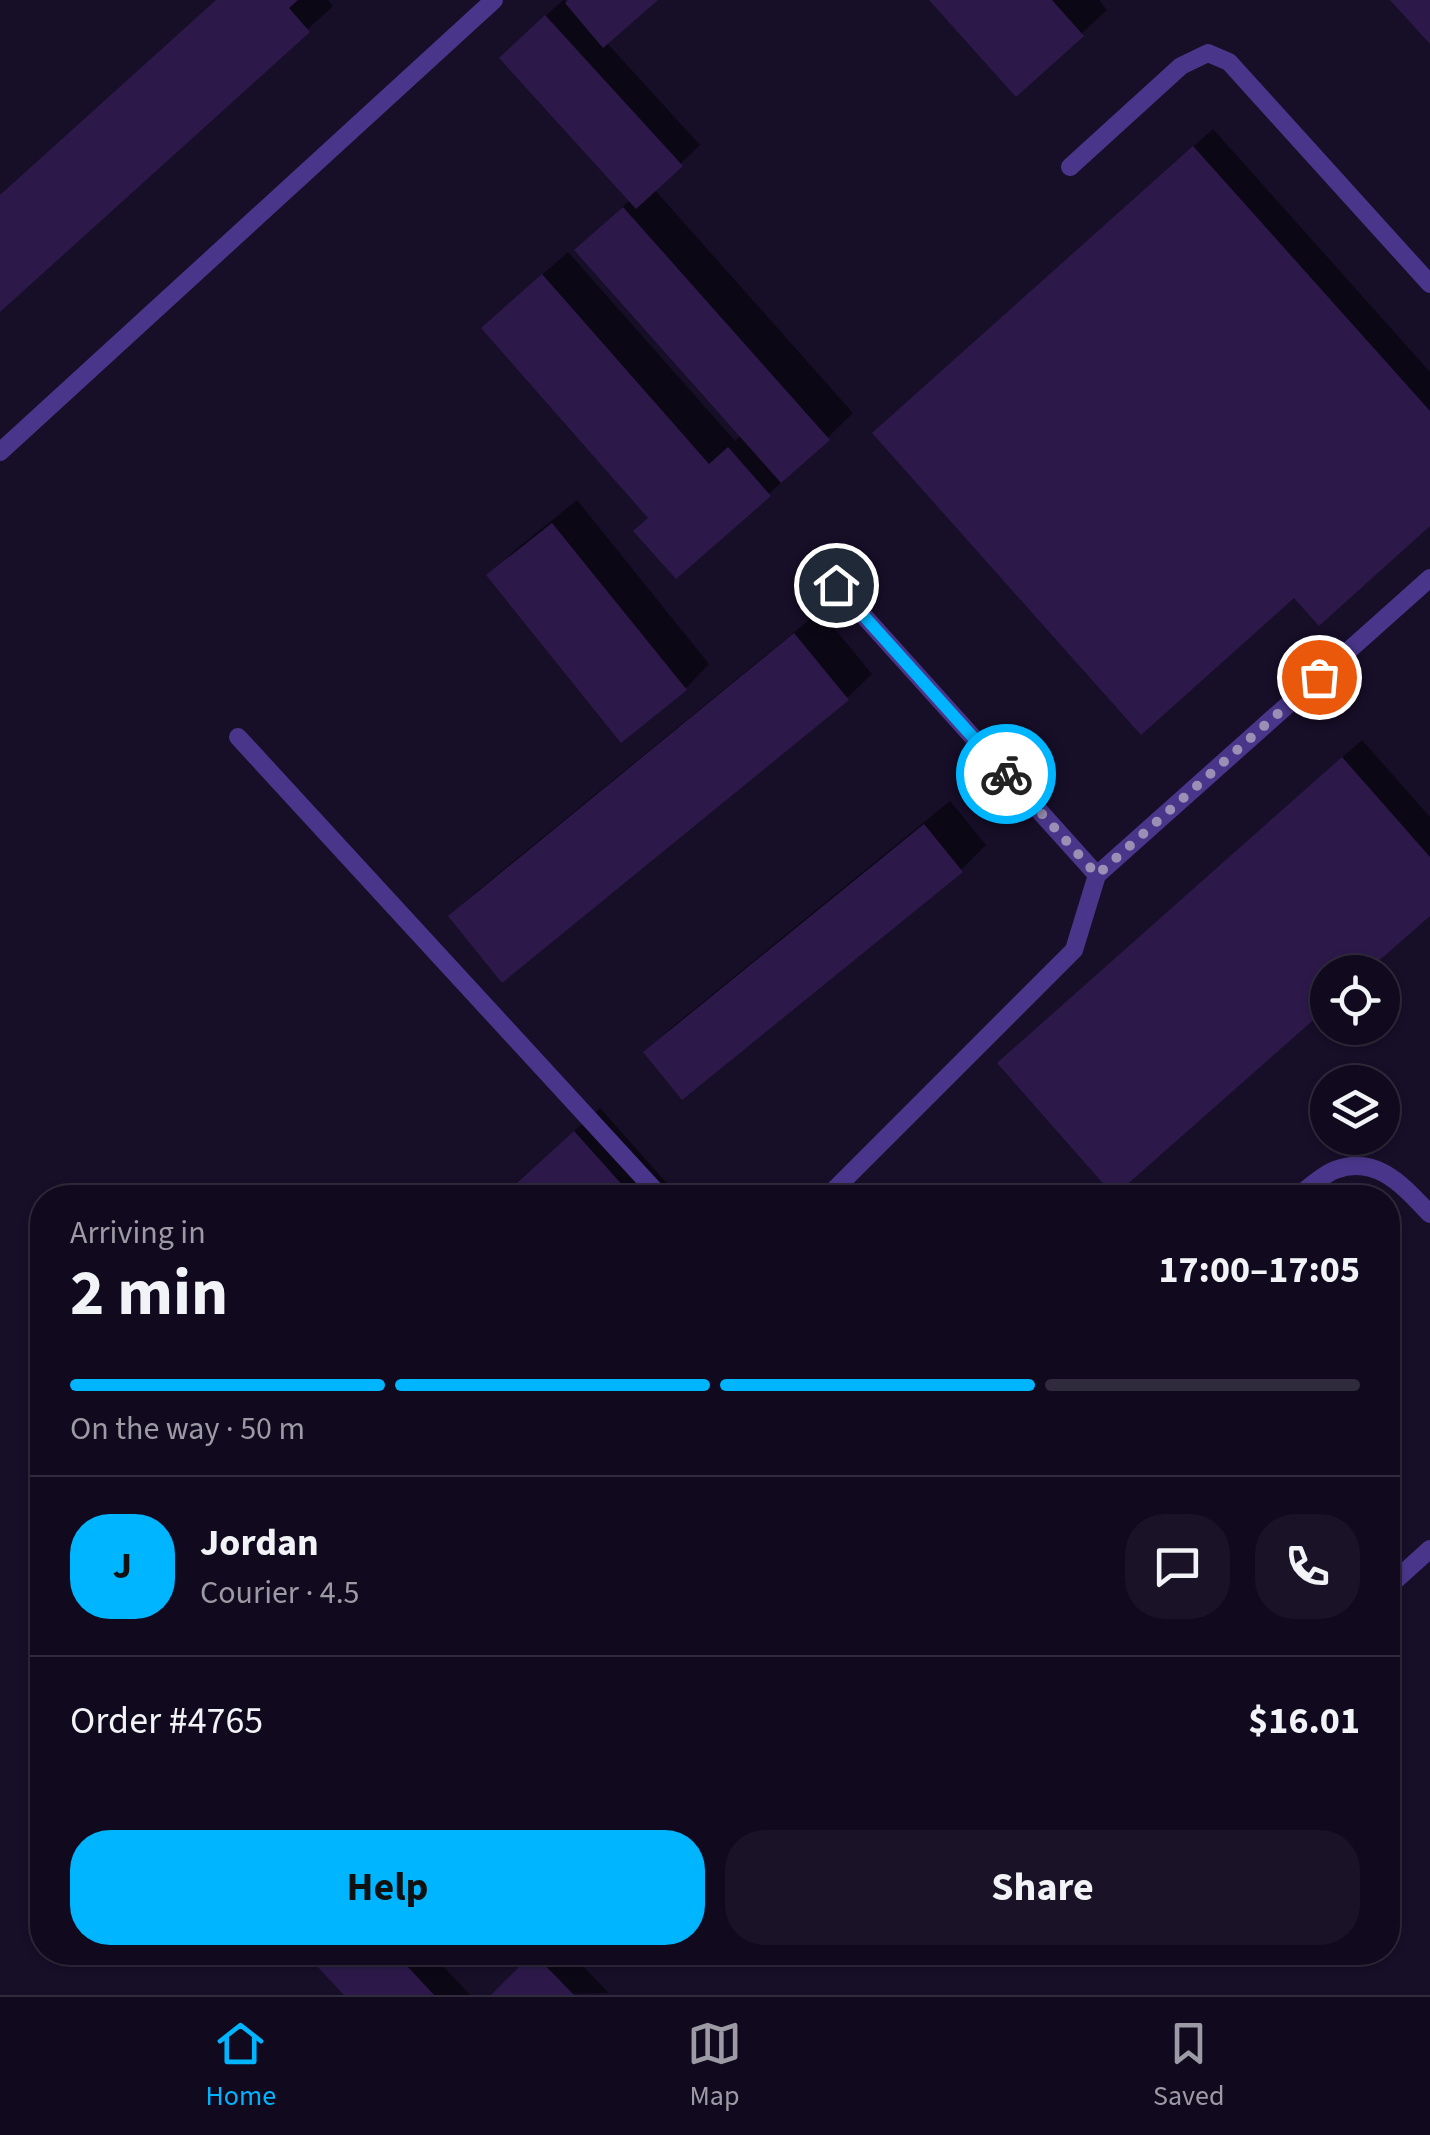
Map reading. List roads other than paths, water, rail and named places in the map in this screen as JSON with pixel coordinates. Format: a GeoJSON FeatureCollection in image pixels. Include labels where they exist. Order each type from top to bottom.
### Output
{"type":"FeatureCollection","features":[{"type":"Feature","properties":{"kind":"lane"},"geometry":{"type":"LineString","coordinates":[[0,452],[494,0]]}},
{"type":"Feature","properties":{"kind":"lane"},"geometry":{"type":"LineString","coordinates":[[1070,167],[1182,66],[1208,54],[1229,62],[1430,284]]}},
{"type":"Feature","properties":{"kind":"lane"},"geometry":{"type":"LineString","coordinates":[[839,1185],[1074,950],[1097,875],[1430,578]]}},
{"type":"Feature","properties":{"kind":"lane"},"geometry":{"type":"LineString","coordinates":[[836,585],[1097,875]]}},
{"type":"Feature","properties":{"kind":"lane"},"geometry":{"type":"LineString","coordinates":[[238,737],[650,1185]]}},
{"type":"Feature","properties":{"kind":"lane"},"geometry":{"type":"LineString","coordinates":[[1314,1185],[1334,1170],[1367,1165],[1400,1182],[1430,1214]]}},
{"type":"Feature","properties":{"kind":"lane"},"geometry":{"type":"LineString","coordinates":[[1400,1575],[1430,1549]]}}]}
